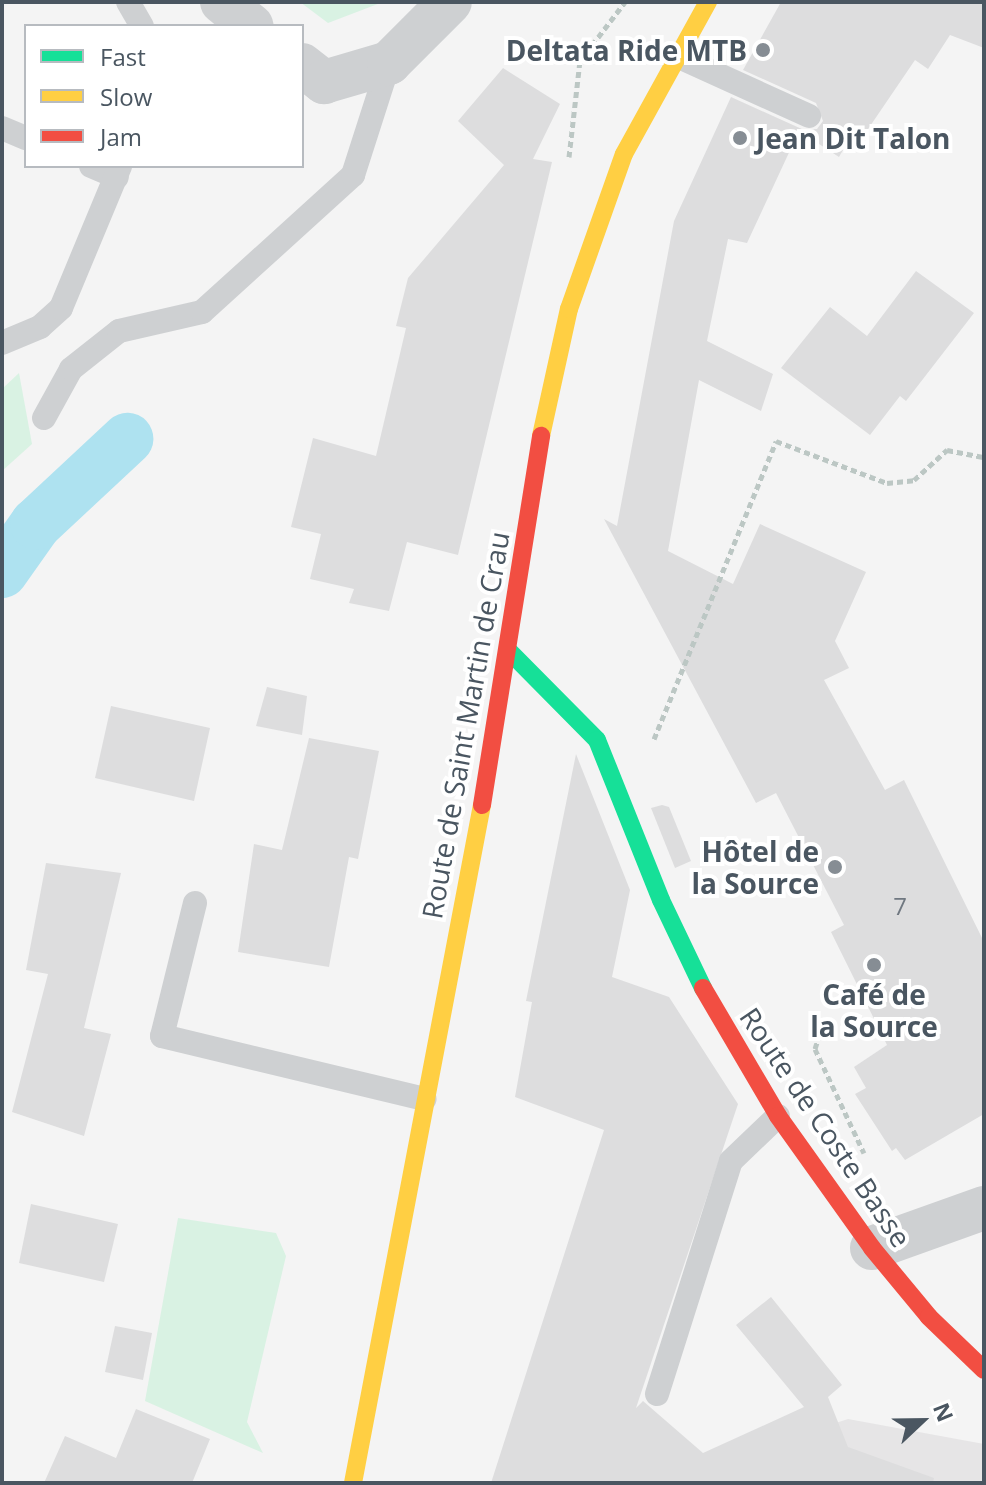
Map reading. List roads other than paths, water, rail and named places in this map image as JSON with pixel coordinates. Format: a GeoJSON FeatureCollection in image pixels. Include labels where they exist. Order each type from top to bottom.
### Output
{"type":"FeatureCollection","features":[{"type":"Feature","properties":{"kind":"main road","name":"Route de Saint Martin de Crau"},"geometry":{"type":"LineString","coordinates":[[353,1483],[509,651],[544,418],[569,309],[624,154],[708,2]]}},
{"type":"Feature","properties":{"kind":"main road","name":"Route de Coste Basse"},"geometry":{"type":"LineString","coordinates":[[509,651],[597,740],[661,900],[719,1021],[778,1116],[872,1248],[929,1317],[984,1370]]}},
{"type":"Feature","properties":{"kind":"street"},"geometry":{"type":"LineString","coordinates":[[222,2],[250,24]]}},
{"type":"Feature","properties":{"kind":"street"},"geometry":{"type":"LineString","coordinates":[[304,67],[324,82],[389,63],[450,2]]}},
{"type":"Feature","properties":{"kind":"street"},"geometry":{"type":"LineString","coordinates":[[872,1248],[984,1208]]}},
{"type":"Feature","properties":{"kind":"lane"},"geometry":{"type":"LineString","coordinates":[[128,2],[141,24]]}},
{"type":"Feature","properties":{"kind":"lane"},"geometry":{"type":"LineString","coordinates":[[677,56],[809,116]]}},
{"type":"Feature","properties":{"kind":"lane"},"geometry":{"type":"LineString","coordinates":[[44,418],[71,369],[119,331],[202,312],[353,175],[389,63]]}},
{"type":"Feature","properties":{"kind":"lane"},"geometry":{"type":"LineString","coordinates":[[2,128],[24,137]]}},
{"type":"Feature","properties":{"kind":"lane"},"geometry":{"type":"LineString","coordinates":[[2,343],[40,327],[61,308],[118,172]]}},
{"type":"Feature","properties":{"kind":"lane"},"geometry":{"type":"LineString","coordinates":[[195,903],[162,1036],[425,1099]]}},
{"type":"Feature","properties":{"kind":"lane"},"geometry":{"type":"LineString","coordinates":[[657,1394],[731,1161],[778,1116]]}},
{"type":"Feature","properties":{"kind":"waterway"},"geometry":{"type":"LineString","coordinates":[[2,572],[36,524],[127,439]]}},
{"type":"Feature","properties":{"kind":"place","name":"Deltata Ride MTB"},"geometry":{"type":"Point","coordinates":[763,50]}},
{"type":"Feature","properties":{"kind":"place","name":"Jean Dit Talon"},"geometry":{"type":"Point","coordinates":[740,138]}},
{"type":"Feature","properties":{"kind":"place","name":"Hôtel de la Source"},"geometry":{"type":"Point","coordinates":[835,867]}},
{"type":"Feature","properties":{"kind":"place","name":"Café de la Source"},"geometry":{"type":"Point","coordinates":[874,965]}}]}
